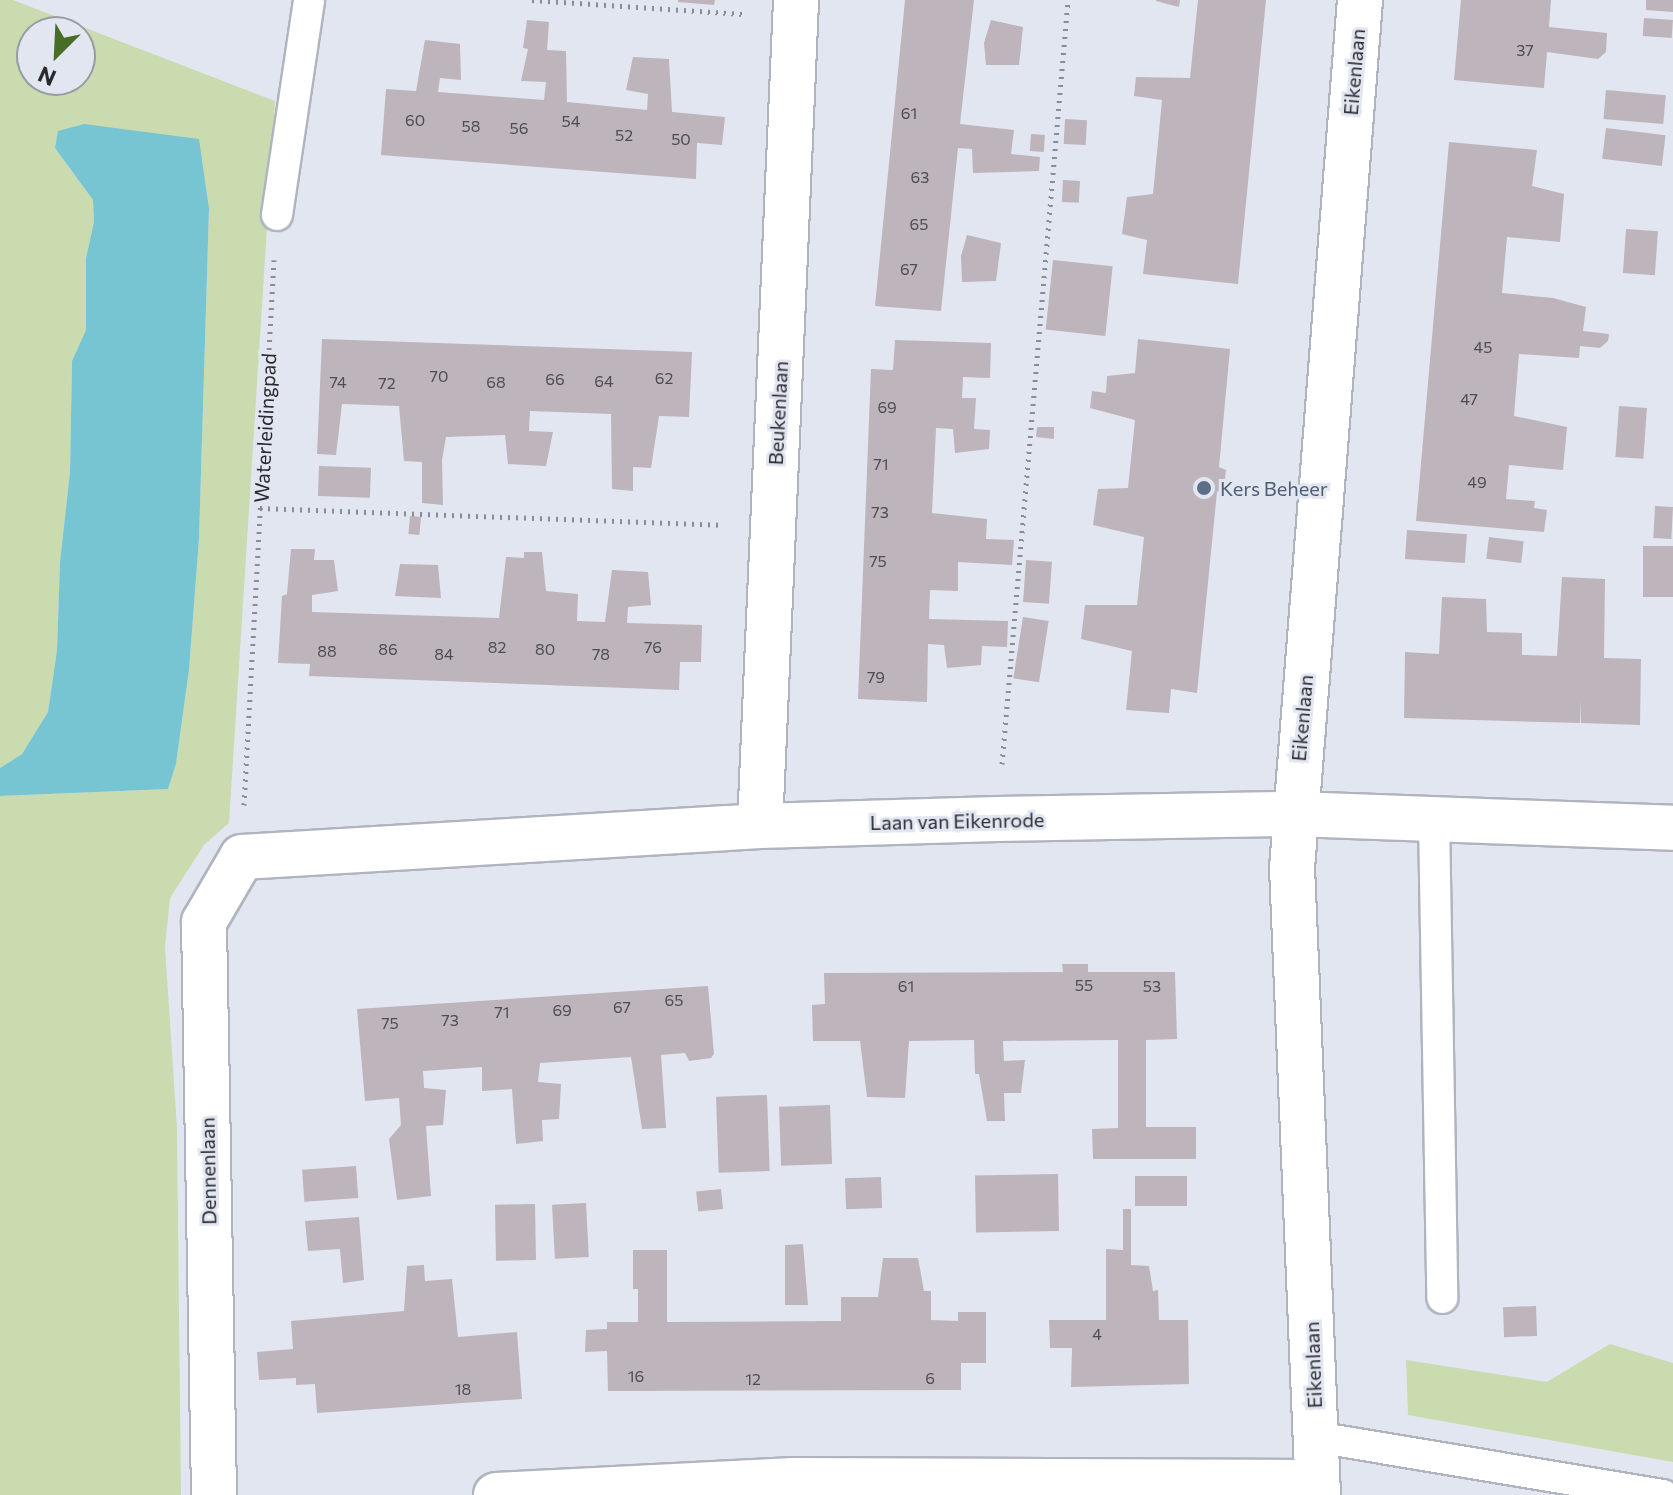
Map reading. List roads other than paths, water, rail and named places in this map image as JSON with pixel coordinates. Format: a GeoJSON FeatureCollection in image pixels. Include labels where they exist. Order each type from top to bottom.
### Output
{"type":"FeatureCollection","features":[{"type":"Feature","properties":{"kind":"street","name":"Eikenlaan"},"geometry":{"type":"LineString","coordinates":[[1318,1488],[1292,868],[1360,0]]}},
{"type":"Feature","properties":{"kind":"street","name":"Beukenlaan"},"geometry":{"type":"LineString","coordinates":[[760,826],[796,9]]}},
{"type":"Feature","properties":{"kind":"street","name":"Laan van Eikenrode"},"geometry":{"type":"LineString","coordinates":[[242,857],[760,826],[997,819],[1295,814],[1673,828]]}},
{"type":"Feature","properties":{"kind":"street","name":"Dennenlaan"},"geometry":{"type":"LineString","coordinates":[[214,1495],[204,922],[242,857]]}},
{"type":"Feature","properties":{"kind":"street"},"geometry":{"type":"LineString","coordinates":[[496,1495],[794,1480],[1318,1488]]}},
{"type":"Feature","properties":{"kind":"lane"},"geometry":{"type":"LineString","coordinates":[[277,215],[309,0]]}},
{"type":"Feature","properties":{"kind":"lane"},"geometry":{"type":"LineString","coordinates":[[1434,819],[1442,1298]]}},
{"type":"Feature","properties":{"kind":"lane","name":"Eikenlaan"},"geometry":{"type":"LineString","coordinates":[[1316,1437],[1663,1495]]}},
{"type":"Feature","properties":{"kind":"water"},"geometry":{"type":"Polygon","coordinates":[[[84,124],[199,139],[209,209],[199,539],[189,670],[176,764],[168,789],[0,796],[0,768],[22,754],[48,712],[57,650],[60,562],[70,472],[72,361],[86,330],[86,258],[94,222],[93,200],[55,148],[58,131],[84,124]]]}},
{"type":"Feature","properties":{"kind":"place","name":"Kers Beheer"},"geometry":{"type":"Point","coordinates":[1204,488]}}]}
